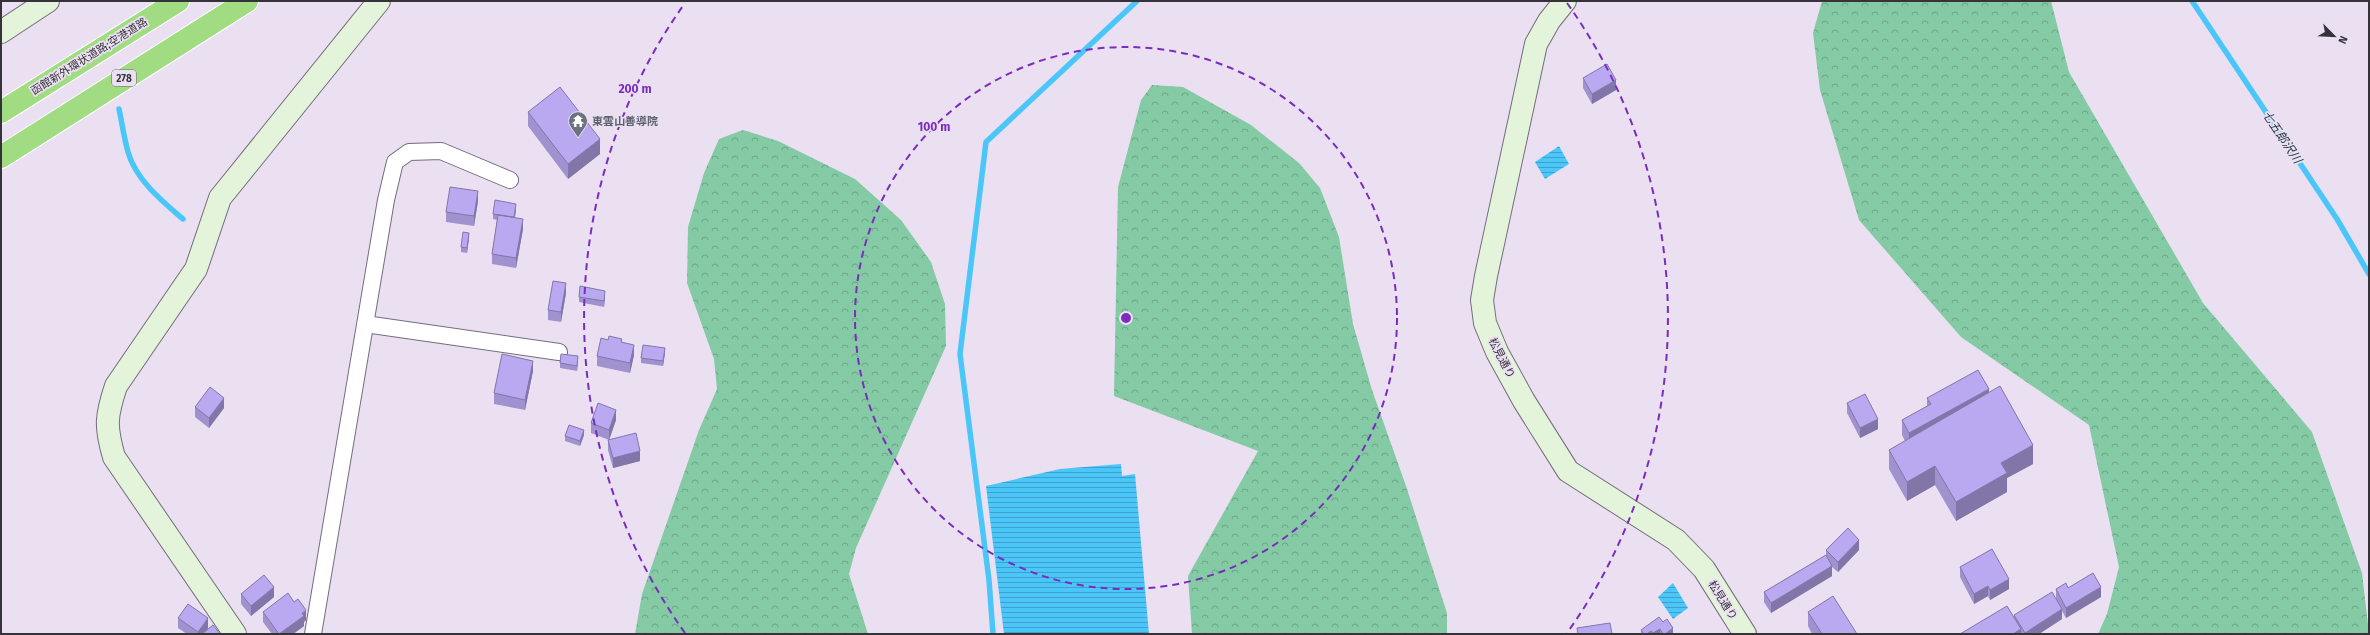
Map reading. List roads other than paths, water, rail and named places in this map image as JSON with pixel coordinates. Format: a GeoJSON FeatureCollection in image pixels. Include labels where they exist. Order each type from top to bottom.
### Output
{"type":"FeatureCollection","features":[{"type":"Feature","properties":{"kind":"highway","name":"函館新外環状道路;空港道路"},"geometry":{"type":"LineString","coordinates":[[1,112],[178,1]]}},
{"type":"Feature","properties":{"kind":"highway","name":"278"},"geometry":{"type":"LineString","coordinates":[[1,156],[247,1]]}},
{"type":"Feature","properties":{"kind":"street"},"geometry":{"type":"LineString","coordinates":[[1,32],[48,1]]}},
{"type":"Feature","properties":{"kind":"street"},"geometry":{"type":"LineString","coordinates":[[235,634],[114,457],[106,431],[110,405],[116,386],[196,269],[220,198],[379,1]]}},
{"type":"Feature","properties":{"kind":"street","name":"松見通り"},"geometry":{"type":"LineString","coordinates":[[1565,1],[1549,21],[1536,44],[1486,276],[1482,300],[1485,323],[1497,352],[1520,394],[1568,471],[1676,540],[1704,569],[1745,634]]}},
{"type":"Feature","properties":{"kind":"street"},"geometry":{"type":"LineString","coordinates":[[314,634],[365,324],[395,162],[409,152],[441,151],[510,180]]}},
{"type":"Feature","properties":{"kind":"street"},"geometry":{"type":"LineString","coordinates":[[365,324],[559,352]]}},
{"type":"Feature","properties":{"kind":"water"},"geometry":{"type":"Polygon","coordinates":[[[1559,146],[1569,164],[1545,179],[1535,162],[1559,146]]]}},
{"type":"Feature","properties":{"kind":"water"},"geometry":{"type":"Polygon","coordinates":[[[1121,464],[1122,476],[1135,474],[1149,634],[1004,634],[986,486],[1060,469],[1121,464]]]}},
{"type":"Feature","properties":{"kind":"water"},"geometry":{"type":"Polygon","coordinates":[[[1673,583],[1688,608],[1673,619],[1658,597],[1673,583]]]}},
{"type":"Feature","properties":{"kind":"waterway"},"geometry":{"type":"LineString","coordinates":[[993,634],[989,580],[960,354],[986,142],[1137,1]]}},
{"type":"Feature","properties":{"kind":"waterway","name":"七五郎沢川"},"geometry":{"type":"LineString","coordinates":[[2192,1],[2337,219],[2369,274]]}},
{"type":"Feature","properties":{"kind":"waterway"},"geometry":{"type":"LineString","coordinates":[[119,109],[128,152],[137,172],[143,181],[183,219]]}},
{"type":"Feature","properties":{"kind":"place","name":"東雲山善導院"},"geometry":{"type":"Point","coordinates":[578,138]}}]}
